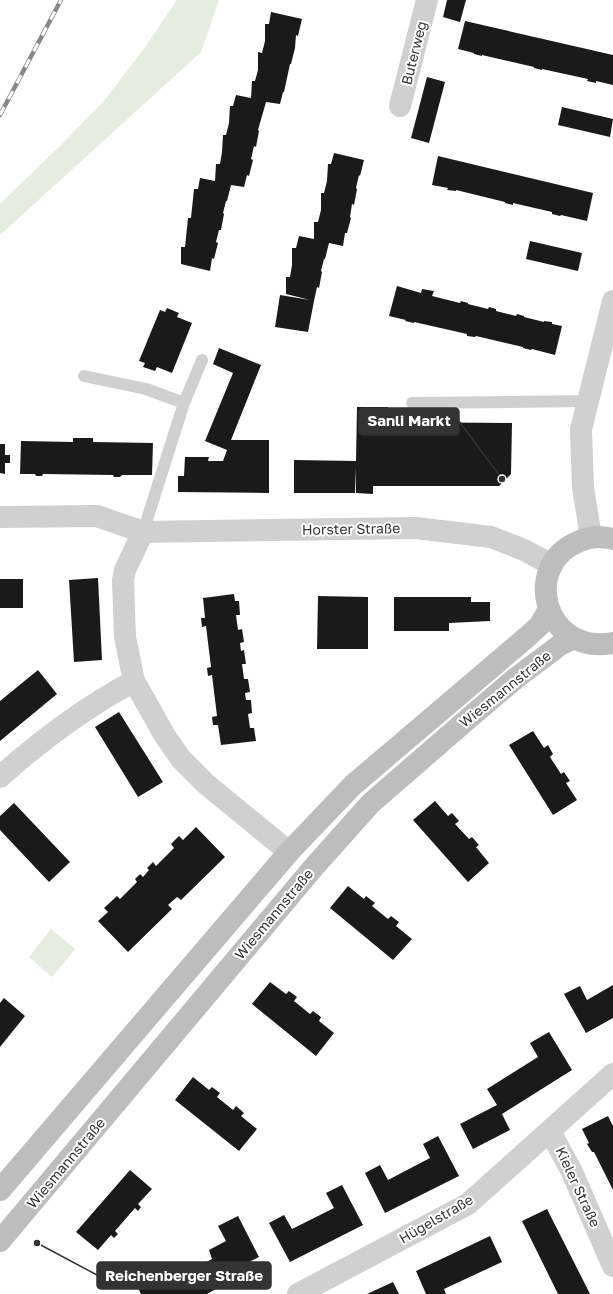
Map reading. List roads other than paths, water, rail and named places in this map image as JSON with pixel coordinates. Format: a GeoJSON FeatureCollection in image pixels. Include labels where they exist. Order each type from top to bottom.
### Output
{"type":"FeatureCollection","features":[{"type":"Feature","properties":{"kind":"main road"},"geometry":{"type":"LineString","coordinates":[[613,538],[591,537],[572,544],[559,555],[552,565],[546,586],[547,603],[549,609],[553,619],[564,632],[578,641],[595,645],[613,644]]}},
{"type":"Feature","properties":{"kind":"main road","name":"Wiesmannstraße"},"geometry":{"type":"LineString","coordinates":[[0,1190],[289,852],[353,785],[540,625],[549,609]]}},
{"type":"Feature","properties":{"kind":"main road","name":"Wiesmannstraße"},"geometry":{"type":"LineString","coordinates":[[6,1235],[313,868],[371,803],[516,678],[560,645],[574,638]]}},
{"type":"Feature","properties":{"kind":"street","name":"Buterweg"},"geometry":{"type":"LineString","coordinates":[[400,106],[427,0]]}},
{"type":"Feature","properties":{"kind":"street"},"geometry":{"type":"LineString","coordinates":[[591,537],[583,488],[581,429],[613,301]]}},
{"type":"Feature","properties":{"kind":"street"},"geometry":{"type":"LineString","coordinates":[[0,517],[97,516],[143,532],[125,570],[122,580],[125,637],[134,681],[165,736],[182,760],[206,784],[289,852]]}},
{"type":"Feature","properties":{"kind":"street","name":"Horster Straße"},"geometry":{"type":"LineString","coordinates":[[143,532],[416,528],[491,537],[524,550],[552,565]]}},
{"type":"Feature","properties":{"kind":"street"},"geometry":{"type":"LineString","coordinates":[[0,777],[22,756],[76,717],[115,691],[134,681]]}},
{"type":"Feature","properties":{"kind":"street","name":"Hügelstraße"},"geometry":{"type":"LineString","coordinates":[[298,1294],[468,1204],[613,1074]]}},
{"type":"Feature","properties":{"kind":"street","name":"Kieler Straße"},"geometry":{"type":"LineString","coordinates":[[550,1131],[572,1172],[613,1266]]}},
{"type":"Feature","properties":{"kind":"lane"},"geometry":{"type":"LineString","coordinates":[[143,532],[184,404],[202,360]]}},
{"type":"Feature","properties":{"kind":"lane"},"geometry":{"type":"LineString","coordinates":[[84,376],[146,389],[184,404]]}},
{"type":"Feature","properties":{"kind":"lane"},"geometry":{"type":"LineString","coordinates":[[412,403],[588,401]]}},
{"type":"Feature","properties":{"kind":"lane"},"geometry":{"type":"LineString","coordinates":[[353,785],[371,803]]}},
{"type":"Feature","properties":{"kind":"railway"},"geometry":{"type":"LineString","coordinates":[[0,115],[61,0]]}},
{"type":"Feature","properties":{"kind":"place","name":"Sanli Markt"},"geometry":{"type":"Point","coordinates":[502,479]}},
{"type":"Feature","properties":{"kind":"place","name":"Reichenberger Straße"},"geometry":{"type":"Point","coordinates":[37,1243]}}]}
